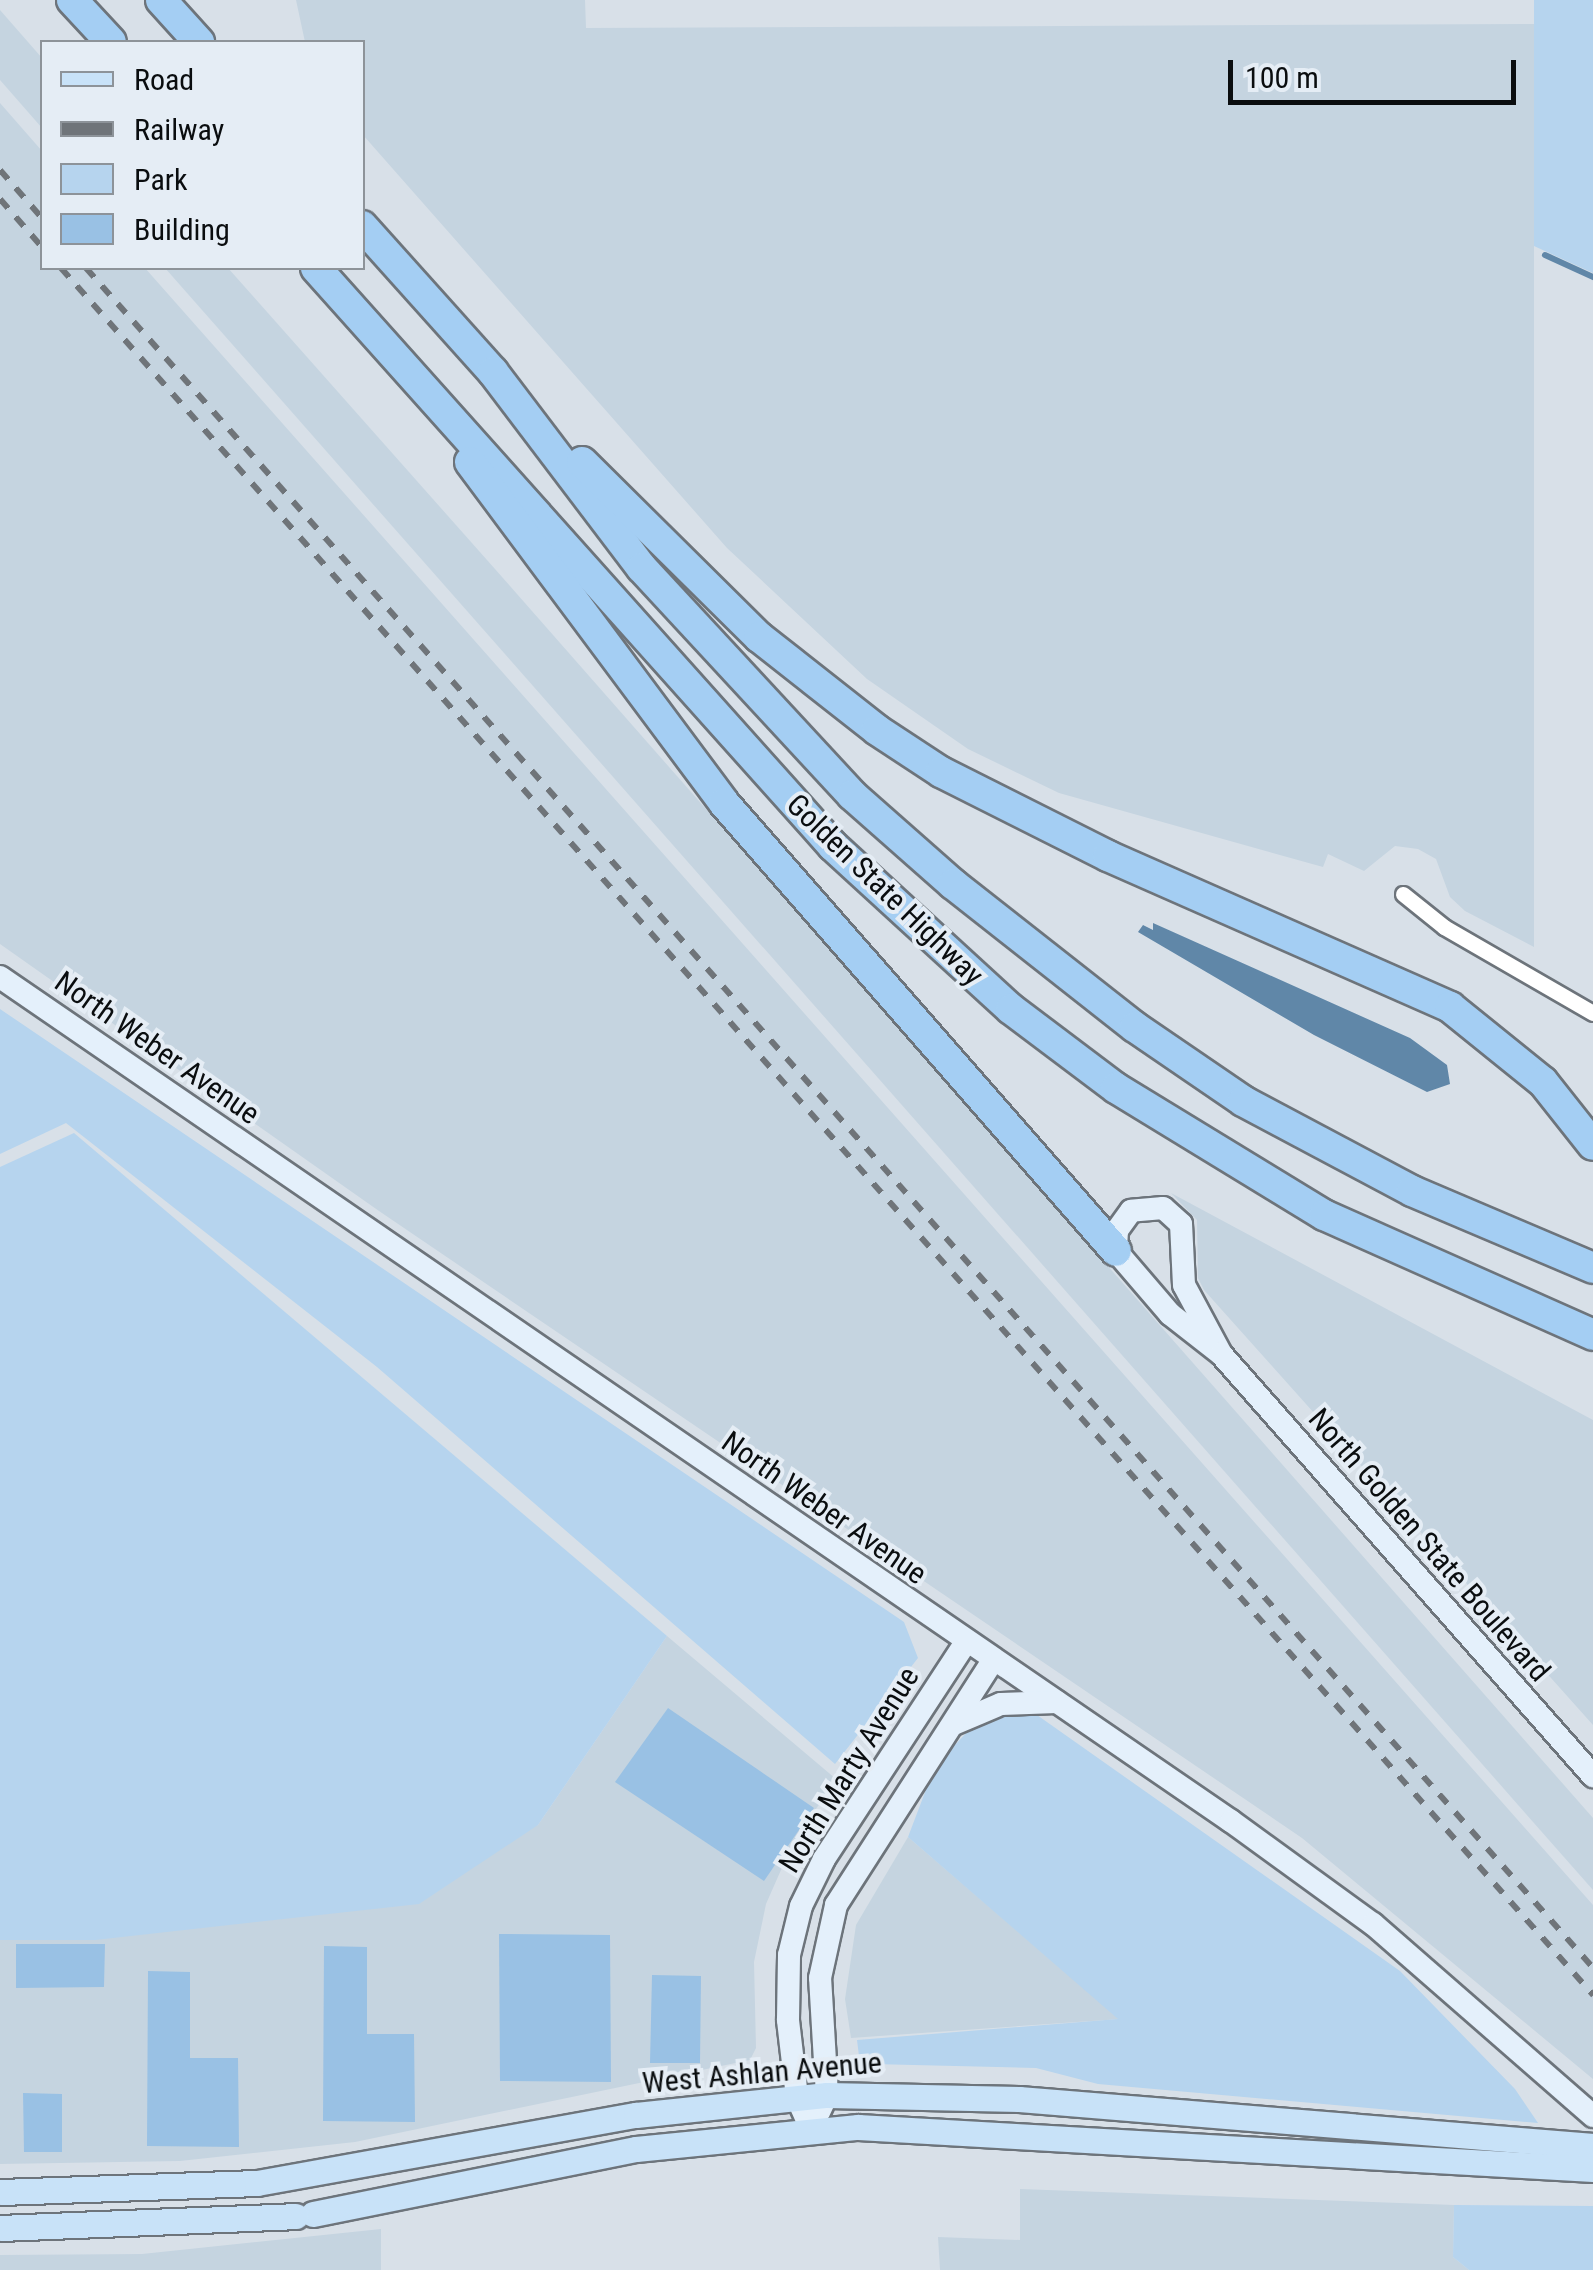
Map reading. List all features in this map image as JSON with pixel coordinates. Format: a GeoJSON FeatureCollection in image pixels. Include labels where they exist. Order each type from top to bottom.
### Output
{"type":"FeatureCollection","features":[{"type":"Feature","properties":{"kind":"highway"},"geometry":{"type":"LineString","coordinates":[[72,0],[109,40]]}},
{"type":"Feature","properties":{"kind":"highway"},"geometry":{"type":"LineString","coordinates":[[161,0],[197,40]]}},
{"type":"Feature","properties":{"kind":"highway","name":"Golden State Highway"},"geometry":{"type":"LineString","coordinates":[[365,229],[492,372],[642,568],[852,795],[954,884],[1135,1027],[1244,1101],[1412,1191],[1593,1268]]}},
{"type":"Feature","properties":{"kind":"highway","name":"Golden State Highway"},"geometry":{"type":"LineString","coordinates":[[318,270],[832,846],[1011,1009],[1116,1088],[1324,1215],[1593,1335]]}},
{"type":"Feature","properties":{"kind":"highway"},"geometry":{"type":"LineString","coordinates":[[492,372],[759,637],[877,730],[942,772],[1108,856],[1450,1008],[1543,1082],[1593,1145]]}},
{"type":"Feature","properties":{"kind":"highway"},"geometry":{"type":"LineString","coordinates":[[414,376],[487,488],[724,803],[1116,1252]]}},
{"type":"Feature","properties":{"kind":"main road","name":"North Weber Avenue"},"geometry":{"type":"LineString","coordinates":[[0,977],[1058,1702],[1372,1924],[1593,2116]]}},
{"type":"Feature","properties":{"kind":"main road","name":"North Golden State Boulevard"},"geometry":{"type":"LineString","coordinates":[[1221,1354],[1184,1285],[1184,1232],[1177,1217],[1155,1206],[1132,1210],[1117,1230],[1116,1252],[1170,1314],[1221,1354],[1593,1776]]}},
{"type":"Feature","properties":{"kind":"main road","name":"North Marty Avenue"},"geometry":{"type":"LineString","coordinates":[[812,2129],[797,2097],[787,1978],[801,1906],[824,1858],[966,1642]]}},
{"type":"Feature","properties":{"kind":"main road","name":"North Marty Avenue"},"geometry":{"type":"LineString","coordinates":[[812,2129],[827,2094],[819,2000],[832,1916],[856,1866],[992,1660]]}},
{"type":"Feature","properties":{"kind":"main road"},"geometry":{"type":"LineString","coordinates":[[942,1732],[1000,1704],[1058,1702]]}},
{"type":"Feature","properties":{"kind":"main road","name":"West Ashlan Avenue"},"geometry":{"type":"LineString","coordinates":[[0,2192],[214,2187],[420,2158],[636,2115],[827,2094],[1019,2099],[1593,2146]]}},
{"type":"Feature","properties":{"kind":"main road","name":"West Ashlan Avenue"},"geometry":{"type":"LineString","coordinates":[[0,2228],[305,2215],[636,2149],[812,2129],[1028,2133],[1593,2170]]}},
{"type":"Feature","properties":{"kind":"main road"},"geometry":{"type":"LineString","coordinates":[[305,2215],[400,2182],[420,2158]]}},
{"type":"Feature","properties":{"kind":"street"},"geometry":{"type":"LineString","coordinates":[[1402,894],[1444,928],[1593,1013]]}},
{"type":"Feature","properties":{"kind":"shaded area"},"geometry":{"type":"Polygon","coordinates":[[[296,0],[585,0],[586,28],[1534,24],[1534,947],[1465,911],[1450,897],[1436,859],[1418,849],[1395,846],[1364,871],[1328,854],[1323,867],[1059,793],[968,749],[867,679],[727,548],[365,137],[365,40],[305,40],[296,0]]]}},
{"type":"Feature","properties":{"kind":"shaded area"},"geometry":{"type":"Polygon","coordinates":[[[0,10],[40,56],[40,126],[0,80],[0,10]]]}},
{"type":"Feature","properties":{"kind":"shaded area"},"geometry":{"type":"Polygon","coordinates":[[[0,103],[40,149],[40,270],[147,270],[1593,1905],[1593,2079],[1302,1838],[379,1211],[0,944],[0,103]]]}},
{"type":"Feature","properties":{"kind":"shaded area"},"geometry":{"type":"Polygon","coordinates":[[[167,270],[230,270],[495,569],[1593,1818],[1593,1890],[167,270]]]}},
{"type":"Feature","properties":{"kind":"shaded area"},"geometry":{"type":"Polygon","coordinates":[[[1153,923],[1410,1038],[1447,1065],[1450,1084],[1427,1092],[1314,1035],[1138,932],[1143,925],[1153,930],[1153,923]]]}},
{"type":"Feature","properties":{"kind":"shaded area"},"geometry":{"type":"Polygon","coordinates":[[[1171,1193],[1593,1420],[1593,1725],[1204,1290],[1198,1278],[1197,1220],[1171,1193]]]}},
{"type":"Feature","properties":{"kind":"shaded area"},"geometry":{"type":"Polygon","coordinates":[[[667,1636],[836,1779],[792,1845],[766,1904],[754,1962],[756,2048],[750,2060],[355,2142],[180,2161],[0,2164],[0,1940],[538,1825],[667,1636]]]}},
{"type":"Feature","properties":{"kind":"shaded area"},"geometry":{"type":"Polygon","coordinates":[[[908,1837],[1120,2019],[851,2038],[845,1999],[856,1925],[908,1837]]]}},
{"type":"Feature","properties":{"kind":"shaded area"},"geometry":{"type":"Polygon","coordinates":[[[1020,2189],[1454,2205],[1453,2257],[1469,2270],[940,2270],[938,2237],[1020,2240],[1020,2189]]]}},
{"type":"Feature","properties":{"kind":"shaded area"},"geometry":{"type":"Polygon","coordinates":[[[381,2229],[381,2270],[0,2270],[0,2255],[142,2254],[381,2229]]]}},
{"type":"Feature","properties":{"kind":"green space"},"geometry":{"type":"Polygon","coordinates":[[[1534,0],[1593,0],[1593,273],[1534,246],[1534,0]]]}},
{"type":"Feature","properties":{"kind":"green space"},"geometry":{"type":"Polygon","coordinates":[[[0,1009],[904,1622],[918,1658],[835,1764],[377,1367],[66,1123],[0,1154],[0,1009]]]}},
{"type":"Feature","properties":{"kind":"green space"},"geometry":{"type":"Polygon","coordinates":[[[74,1133],[667,1636],[538,1825],[419,1904],[95,1940],[0,1940],[0,1167],[74,1133]]]}},
{"type":"Feature","properties":{"kind":"green space"},"geometry":{"type":"Polygon","coordinates":[[[1037,1715],[1400,1971],[1515,2089],[1538,2123],[1098,2084],[1036,2068],[872,2064],[859,2056],[857,2040],[1118,2019],[908,1837],[935,1766],[970,1729],[999,1716],[1037,1715]]]}},
{"type":"Feature","properties":{"kind":"green space"},"geometry":{"type":"Polygon","coordinates":[[[1454,2205],[1593,2206],[1593,2270],[1469,2270],[1453,2257],[1454,2205]]]}},
{"type":"Feature","properties":{"kind":"building"},"geometry":{"type":"Polygon","coordinates":[[[668,1708],[814,1808],[764,1881],[615,1782],[668,1708]]]}},
{"type":"Feature","properties":{"kind":"building"},"geometry":{"type":"Polygon","coordinates":[[[499,1934],[610,1935],[611,2082],[500,2081],[499,1934]]]}},
{"type":"Feature","properties":{"kind":"building"},"geometry":{"type":"Polygon","coordinates":[[[16,1944],[105,1944],[104,1987],[16,1988],[16,1944]]]}},
{"type":"Feature","properties":{"kind":"building"},"geometry":{"type":"Polygon","coordinates":[[[324,1946],[367,1947],[367,2034],[414,2034],[415,2122],[323,2121],[324,1946]]]}},
{"type":"Feature","properties":{"kind":"building"},"geometry":{"type":"Polygon","coordinates":[[[148,1971],[190,1972],[190,2058],[238,2058],[239,2147],[147,2146],[148,1971]]]}},
{"type":"Feature","properties":{"kind":"building"},"geometry":{"type":"Polygon","coordinates":[[[652,1975],[701,1976],[700,2063],[650,2063],[652,1975]]]}},
{"type":"Feature","properties":{"kind":"building"},"geometry":{"type":"Polygon","coordinates":[[[23,2093],[62,2094],[62,2152],[24,2152],[23,2093]]]}},
{"type":"Feature","properties":{"kind":"waterway"},"geometry":{"type":"LineString","coordinates":[[1545,255],[1593,277]]}},
{"type":"Feature","properties":{"kind":"railway"},"geometry":{"type":"LineString","coordinates":[[0,170],[40,216]]}},
{"type":"Feature","properties":{"kind":"railway"},"geometry":{"type":"LineString","coordinates":[[0,199],[40,245]]}},
{"type":"Feature","properties":{"kind":"railway"},"geometry":{"type":"LineString","coordinates":[[63,270],[1593,1995]]}},
{"type":"Feature","properties":{"kind":"railway"},"geometry":{"type":"LineString","coordinates":[[88,270],[1593,1968]]}}]}
